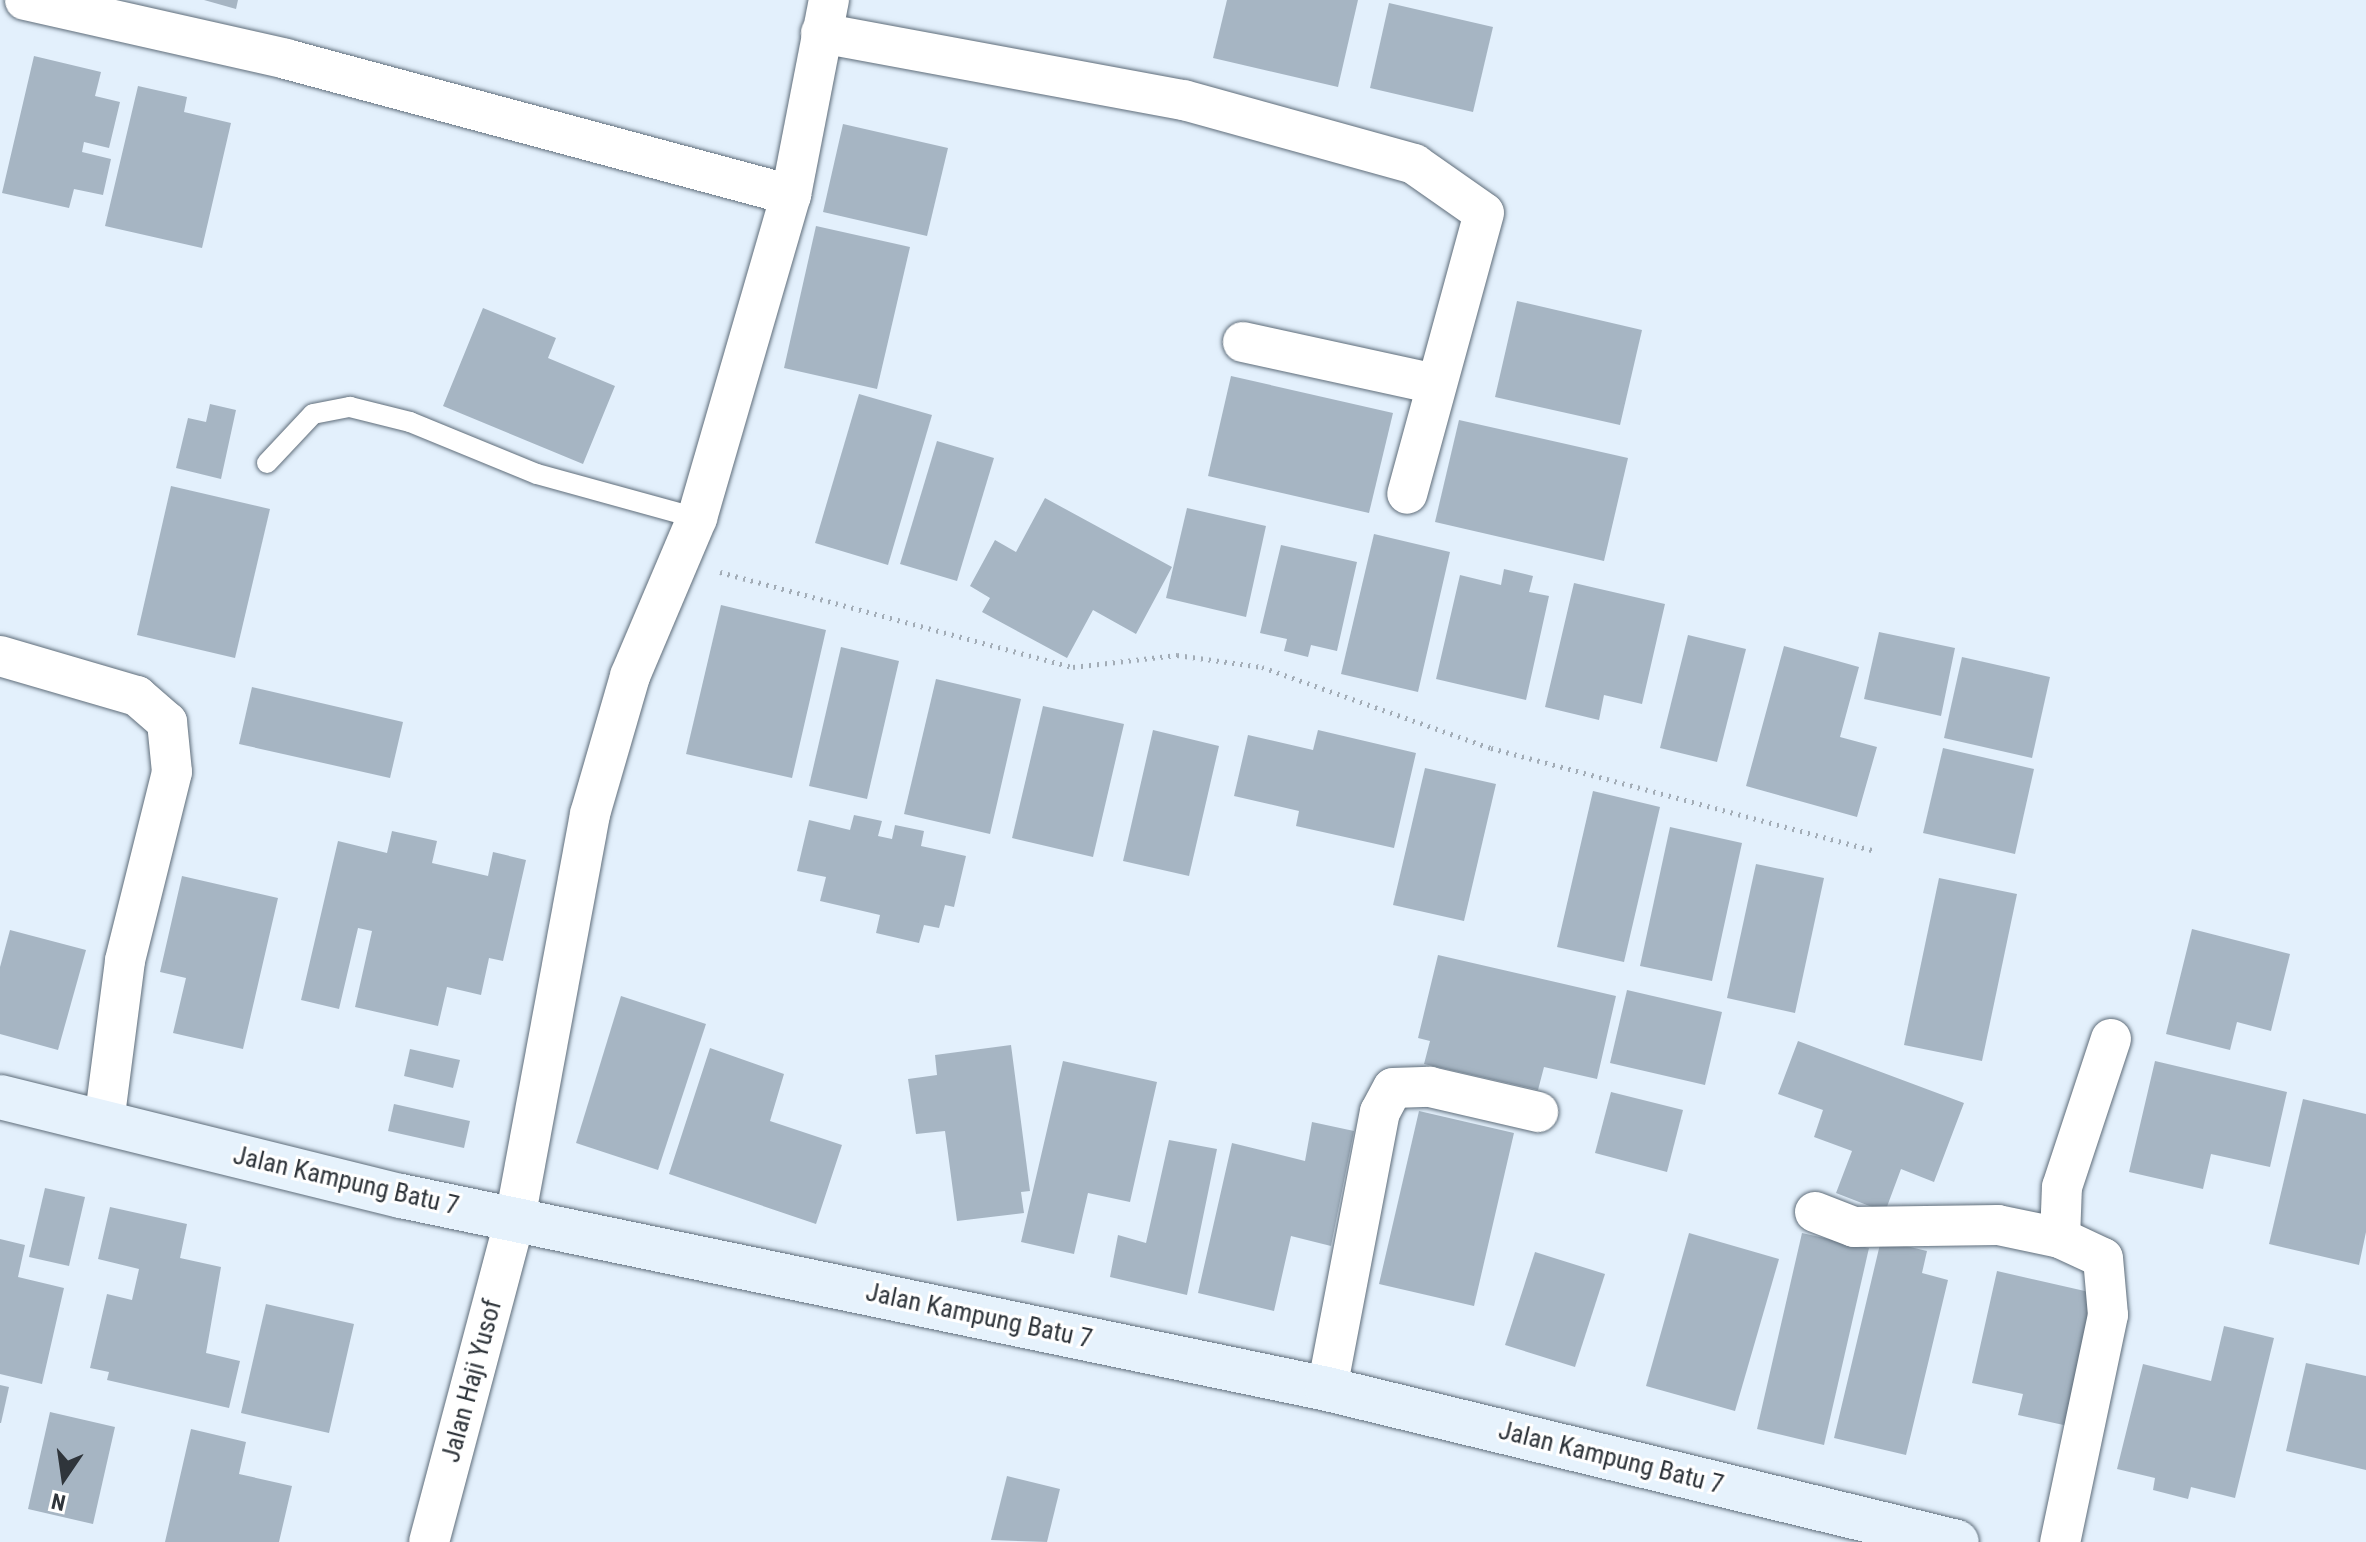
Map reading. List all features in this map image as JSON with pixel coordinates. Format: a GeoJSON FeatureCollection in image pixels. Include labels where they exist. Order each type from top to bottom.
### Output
{"type":"FeatureCollection","features":[{"type":"Feature","properties":{"kind":"street"},"geometry":{"type":"LineString","coordinates":[[25,0],[286,59],[791,195]]}},
{"type":"Feature","properties":{"kind":"street"},"geometry":{"type":"LineString","coordinates":[[825,17],[1184,100],[1414,164],[1484,213],[1407,494]]}},
{"type":"Feature","properties":{"kind":"street","name":"Jalan Haji Yusof"},"geometry":{"type":"LineString","coordinates":[[429,1542],[515,1219],[590,814],[630,676],[697,518],[791,195],[825,17]]}},
{"type":"Feature","properties":{"kind":"street"},"geometry":{"type":"LineString","coordinates":[[1243,342],[1435,384]]}},
{"type":"Feature","properties":{"kind":"street"},"geometry":{"type":"LineString","coordinates":[[0,656],[137,696],[167,722],[172,772],[125,961],[104,1123]]}},
{"type":"Feature","properties":{"kind":"street"},"geometry":{"type":"LineString","coordinates":[[2060,1238],[2062,1187],[2111,1039]]}},
{"type":"Feature","properties":{"kind":"street"},"geometry":{"type":"LineString","coordinates":[[1327,1389],[1380,1112],[1393,1088],[1430,1087],[1538,1112]]}},
{"type":"Feature","properties":{"kind":"street","name":"Jalan Kampung Batu 7"},"geometry":{"type":"LineString","coordinates":[[0,1097],[515,1219],[1327,1389],[1957,1542]]}},
{"type":"Feature","properties":{"kind":"street"},"geometry":{"type":"LineString","coordinates":[[1815,1212],[1854,1227],[1998,1225],[2060,1238],[2103,1258],[2108,1315],[2060,1542]]}},
{"type":"Feature","properties":{"kind":"lane"},"geometry":{"type":"LineString","coordinates":[[267,463],[313,414],[350,407],[410,422],[537,474],[697,518]]}},
{"type":"Feature","properties":{"kind":"path"},"geometry":{"type":"LineString","coordinates":[[680,559],[1073,667],[1177,655],[1262,667],[1491,748],[1876,851]]}},
{"type":"Feature","properties":{"kind":"building"},"geometry":{"type":"Polygon","coordinates":[[[204,0],[238,0],[236,9],[204,0]]]}},
{"type":"Feature","properties":{"kind":"building"},"geometry":{"type":"Polygon","coordinates":[[[1227,0],[1358,0],[1338,87],[1213,58],[1227,0]]]}},
{"type":"Feature","properties":{"kind":"building"},"geometry":{"type":"Polygon","coordinates":[[[1389,3],[1493,27],[1473,112],[1370,88],[1389,3]]]}},
{"type":"Feature","properties":{"kind":"building"},"geometry":{"type":"Polygon","coordinates":[[[34,56],[101,72],[95,96],[120,102],[109,148],[84,142],[82,152],[111,159],[103,195],[74,189],[69,208],[2,193],[34,56]]]}},
{"type":"Feature","properties":{"kind":"building"},"geometry":{"type":"Polygon","coordinates":[[[138,86],[187,97],[184,112],[231,123],[202,248],[105,226],[138,86]]]}},
{"type":"Feature","properties":{"kind":"building"},"geometry":{"type":"Polygon","coordinates":[[[843,124],[948,148],[927,236],[823,212],[843,124]]]}},
{"type":"Feature","properties":{"kind":"building"},"geometry":{"type":"Polygon","coordinates":[[[816,226],[910,247],[877,389],[784,368],[816,226]]]}},
{"type":"Feature","properties":{"kind":"building"},"geometry":{"type":"Polygon","coordinates":[[[1517,301],[1642,330],[1620,425],[1495,397],[1517,301]]]}},
{"type":"Feature","properties":{"kind":"building"},"geometry":{"type":"Polygon","coordinates":[[[483,308],[556,338],[548,358],[615,386],[583,464],[443,406],[483,308]]]}},
{"type":"Feature","properties":{"kind":"building"},"geometry":{"type":"Polygon","coordinates":[[[1231,376],[1393,413],[1369,513],[1208,476],[1231,376]]]}},
{"type":"Feature","properties":{"kind":"building"},"geometry":{"type":"Polygon","coordinates":[[[859,394],[932,415],[888,565],[815,543],[859,394]]]}},
{"type":"Feature","properties":{"kind":"building"},"geometry":{"type":"Polygon","coordinates":[[[210,404],[236,410],[221,479],[176,468],[188,418],[206,422],[210,404]]]}},
{"type":"Feature","properties":{"kind":"building"},"geometry":{"type":"Polygon","coordinates":[[[1459,420],[1628,458],[1604,561],[1435,522],[1459,420]]]}},
{"type":"Feature","properties":{"kind":"building"},"geometry":{"type":"Polygon","coordinates":[[[937,441],[994,458],[957,581],[900,564],[937,441]]]}},
{"type":"Feature","properties":{"kind":"building"},"geometry":{"type":"Polygon","coordinates":[[[171,486],[270,509],[235,658],[137,635],[171,486]]]}},
{"type":"Feature","properties":{"kind":"building"},"geometry":{"type":"Polygon","coordinates":[[[1045,498],[1172,567],[1136,634],[1093,610],[1067,658],[982,612],[990,598],[970,586],[995,540],[1016,552],[1045,498]]]}},
{"type":"Feature","properties":{"kind":"building"},"geometry":{"type":"Polygon","coordinates":[[[1187,508],[1266,526],[1246,617],[1166,598],[1187,508]]]}},
{"type":"Feature","properties":{"kind":"building"},"geometry":{"type":"Polygon","coordinates":[[[1374,534],[1450,552],[1418,692],[1341,674],[1374,534]]]}},
{"type":"Feature","properties":{"kind":"building"},"geometry":{"type":"Polygon","coordinates":[[[1281,545],[1357,562],[1337,651],[1311,645],[1308,657],[1284,651],[1287,639],[1260,633],[1281,545]]]}},
{"type":"Feature","properties":{"kind":"building"},"geometry":{"type":"Polygon","coordinates":[[[1504,569],[1533,576],[1529,592],[1549,596],[1526,700],[1436,679],[1460,575],[1501,585],[1504,569]]]}},
{"type":"Feature","properties":{"kind":"building"},"geometry":{"type":"Polygon","coordinates":[[[1574,583],[1665,604],[1642,704],[1604,695],[1599,720],[1545,707],[1574,583]]]}},
{"type":"Feature","properties":{"kind":"building"},"geometry":{"type":"Polygon","coordinates":[[[721,605],[826,630],[792,778],[686,754],[721,605]]]}},
{"type":"Feature","properties":{"kind":"building"},"geometry":{"type":"Polygon","coordinates":[[[1879,632],[1955,648],[1941,716],[1864,699],[1879,632]]]}},
{"type":"Feature","properties":{"kind":"building"},"geometry":{"type":"Polygon","coordinates":[[[1688,635],[1746,649],[1717,762],[1660,748],[1688,635]]]}},
{"type":"Feature","properties":{"kind":"building"},"geometry":{"type":"Polygon","coordinates":[[[1784,646],[1859,667],[1840,737],[1877,747],[1857,817],[1746,786],[1784,646]]]}},
{"type":"Feature","properties":{"kind":"building"},"geometry":{"type":"Polygon","coordinates":[[[841,647],[899,661],[867,799],[809,786],[841,647]]]}},
{"type":"Feature","properties":{"kind":"building"},"geometry":{"type":"Polygon","coordinates":[[[1962,657],[2050,677],[2032,758],[1944,738],[1962,657]]]}},
{"type":"Feature","properties":{"kind":"building"},"geometry":{"type":"Polygon","coordinates":[[[936,679],[1021,699],[990,834],[904,814],[936,679]]]}},
{"type":"Feature","properties":{"kind":"building"},"geometry":{"type":"Polygon","coordinates":[[[252,687],[403,722],[390,778],[239,744],[252,687]]]}},
{"type":"Feature","properties":{"kind":"building"},"geometry":{"type":"Polygon","coordinates":[[[1043,706],[1124,724],[1093,857],[1012,838],[1043,706]]]}},
{"type":"Feature","properties":{"kind":"building"},"geometry":{"type":"Polygon","coordinates":[[[1153,730],[1219,746],[1189,876],[1123,861],[1153,730]]]}},
{"type":"Feature","properties":{"kind":"building"},"geometry":{"type":"Polygon","coordinates":[[[1318,730],[1416,753],[1394,848],[1296,826],[1299,811],[1234,796],[1248,735],[1313,750],[1318,730]]]}},
{"type":"Feature","properties":{"kind":"building"},"geometry":{"type":"Polygon","coordinates":[[[1943,748],[2034,769],[2015,854],[1923,833],[1943,748]]]}},
{"type":"Feature","properties":{"kind":"building"},"geometry":{"type":"Polygon","coordinates":[[[1425,768],[1496,784],[1464,921],[1393,905],[1425,768]]]}},
{"type":"Feature","properties":{"kind":"building"},"geometry":{"type":"Polygon","coordinates":[[[1593,791],[1660,807],[1624,962],[1557,947],[1593,791]]]}},
{"type":"Feature","properties":{"kind":"building"},"geometry":{"type":"Polygon","coordinates":[[[854,815],[882,821],[878,836],[892,839],[895,825],[924,831],[921,846],[966,856],[954,907],[945,905],[939,928],[924,925],[919,943],[876,933],[880,915],[820,901],[826,877],[797,871],[809,820],[850,830],[854,815]]]}},
{"type":"Feature","properties":{"kind":"building"},"geometry":{"type":"Polygon","coordinates":[[[1670,827],[1742,843],[1712,981],[1640,966],[1670,827]]]}},
{"type":"Feature","properties":{"kind":"building"},"geometry":{"type":"Polygon","coordinates":[[[392,831],[437,841],[432,863],[488,876],[493,852],[526,860],[503,961],[489,958],[481,995],[447,987],[438,1026],[355,1007],[372,931],[358,928],[339,1009],[301,1000],[338,841],[387,853],[392,831]]]}},
{"type":"Feature","properties":{"kind":"building"},"geometry":{"type":"Polygon","coordinates":[[[1756,864],[1824,878],[1795,1013],[1727,998],[1756,864]]]}},
{"type":"Feature","properties":{"kind":"building"},"geometry":{"type":"Polygon","coordinates":[[[182,876],[278,898],[243,1049],[173,1033],[186,978],[160,972],[182,876]]]}},
{"type":"Feature","properties":{"kind":"building"},"geometry":{"type":"Polygon","coordinates":[[[1939,878],[2017,894],[1982,1061],[1904,1045],[1939,878]]]}},
{"type":"Feature","properties":{"kind":"building"},"geometry":{"type":"Polygon","coordinates":[[[2192,929],[2290,954],[2271,1031],[2237,1022],[2230,1050],[2166,1034],[2192,929]]]}},
{"type":"Feature","properties":{"kind":"building"},"geometry":{"type":"Polygon","coordinates":[[[10,930],[86,950],[58,1050],[0,1034],[0,967],[10,930]]]}},
{"type":"Feature","properties":{"kind":"building"},"geometry":{"type":"Polygon","coordinates":[[[1438,955],[1616,996],[1597,1079],[1544,1067],[1538,1090],[1424,1064],[1430,1041],[1418,1038],[1438,955]]]}},
{"type":"Feature","properties":{"kind":"building"},"geometry":{"type":"Polygon","coordinates":[[[1627,990],[1722,1012],[1705,1085],[1610,1063],[1627,990]]]}},
{"type":"Feature","properties":{"kind":"building"},"geometry":{"type":"Polygon","coordinates":[[[621,996],[706,1024],[658,1170],[576,1143],[621,996]]]}},
{"type":"Feature","properties":{"kind":"building"},"geometry":{"type":"Polygon","coordinates":[[[1798,1041],[1964,1103],[1934,1182],[1901,1169],[1885,1212],[1836,1193],[1852,1151],[1814,1137],[1823,1110],[1778,1094],[1798,1041]]]}},
{"type":"Feature","properties":{"kind":"building"},"geometry":{"type":"Polygon","coordinates":[[[1011,1045],[1030,1191],[1021,1192],[1024,1213],[957,1221],[945,1131],[916,1134],[908,1079],[937,1075],[935,1055],[1011,1045]]]}},
{"type":"Feature","properties":{"kind":"building"},"geometry":{"type":"Polygon","coordinates":[[[710,1048],[784,1074],[770,1121],[842,1145],[816,1224],[669,1174],[710,1048]]]}},
{"type":"Feature","properties":{"kind":"building"},"geometry":{"type":"Polygon","coordinates":[[[410,1049],[460,1060],[453,1088],[404,1076],[410,1049]]]}},
{"type":"Feature","properties":{"kind":"building"},"geometry":{"type":"Polygon","coordinates":[[[1063,1061],[1157,1082],[1130,1202],[1088,1193],[1074,1254],[1021,1242],[1063,1061]]]}},
{"type":"Feature","properties":{"kind":"building"},"geometry":{"type":"Polygon","coordinates":[[[2155,1061],[2287,1092],[2270,1167],[2211,1154],[2203,1189],[2129,1172],[2155,1061]]]}},
{"type":"Feature","properties":{"kind":"building"},"geometry":{"type":"Polygon","coordinates":[[[1611,1092],[1683,1110],[1667,1172],[1595,1153],[1611,1092]]]}},
{"type":"Feature","properties":{"kind":"building"},"geometry":{"type":"Polygon","coordinates":[[[2303,1099],[2366,1114],[2366,1232],[2359,1265],[2269,1244],[2303,1099]]]}},
{"type":"Feature","properties":{"kind":"building"},"geometry":{"type":"Polygon","coordinates":[[[394,1104],[470,1121],[464,1148],[388,1131],[394,1104]]]}},
{"type":"Feature","properties":{"kind":"building"},"geometry":{"type":"Polygon","coordinates":[[[1419,1111],[1514,1133],[1474,1306],[1379,1284],[1419,1111]]]}},
{"type":"Feature","properties":{"kind":"building"},"geometry":{"type":"Polygon","coordinates":[[[1312,1122],[1354,1131],[1331,1246],[1291,1236],[1274,1311],[1198,1293],[1232,1143],[1305,1161],[1312,1122]]]}},
{"type":"Feature","properties":{"kind":"building"},"geometry":{"type":"Polygon","coordinates":[[[1169,1140],[1217,1149],[1187,1295],[1110,1277],[1118,1235],[1146,1243],[1169,1140]]]}},
{"type":"Feature","properties":{"kind":"building"},"geometry":{"type":"Polygon","coordinates":[[[45,1188],[85,1197],[69,1266],[29,1257],[45,1188]]]}},
{"type":"Feature","properties":{"kind":"building"},"geometry":{"type":"Polygon","coordinates":[[[110,1207],[187,1224],[180,1258],[221,1267],[206,1353],[240,1361],[229,1408],[107,1380],[109,1372],[90,1368],[107,1294],[132,1300],[139,1269],[98,1259],[110,1207]]]}},
{"type":"Feature","properties":{"kind":"building"},"geometry":{"type":"Polygon","coordinates":[[[1689,1233],[1779,1259],[1735,1411],[1646,1386],[1689,1233]]]}},
{"type":"Feature","properties":{"kind":"building"},"geometry":{"type":"Polygon","coordinates":[[[1802,1233],[1869,1248],[1824,1445],[1757,1429],[1802,1233]]]}},
{"type":"Feature","properties":{"kind":"building"},"geometry":{"type":"Polygon","coordinates":[[[0,1239],[25,1245],[18,1277],[64,1288],[42,1384],[0,1374],[0,1239]]]}},
{"type":"Feature","properties":{"kind":"building"},"geometry":{"type":"Polygon","coordinates":[[[1881,1240],[1927,1251],[1922,1273],[1948,1280],[1906,1455],[1834,1438],[1881,1240]]]}},
{"type":"Feature","properties":{"kind":"building"},"geometry":{"type":"Polygon","coordinates":[[[1535,1252],[1605,1274],[1575,1367],[1505,1345],[1535,1252]]]}},
{"type":"Feature","properties":{"kind":"building"},"geometry":{"type":"Polygon","coordinates":[[[1997,1271],[2098,1294],[2068,1426],[2018,1415],[2023,1394],[1972,1383],[1997,1271]]]}},
{"type":"Feature","properties":{"kind":"building"},"geometry":{"type":"Polygon","coordinates":[[[266,1304],[354,1324],[329,1433],[241,1413],[266,1304]]]}},
{"type":"Feature","properties":{"kind":"building"},"geometry":{"type":"Polygon","coordinates":[[[2224,1326],[2274,1338],[2235,1498],[2191,1487],[2188,1499],[2153,1490],[2155,1478],[2117,1469],[2143,1364],[2211,1381],[2224,1326]]]}},
{"type":"Feature","properties":{"kind":"building"},"geometry":{"type":"Polygon","coordinates":[[[2306,1363],[2366,1376],[2366,1470],[2286,1451],[2306,1363]]]}},
{"type":"Feature","properties":{"kind":"building"},"geometry":{"type":"Polygon","coordinates":[[[0,1385],[9,1387],[1,1423],[0,1423],[0,1385]]]}},
{"type":"Feature","properties":{"kind":"building"},"geometry":{"type":"Polygon","coordinates":[[[50,1412],[115,1427],[93,1524],[28,1509],[50,1412]]]}},
{"type":"Feature","properties":{"kind":"building"},"geometry":{"type":"Polygon","coordinates":[[[191,1429],[246,1442],[239,1474],[292,1486],[279,1542],[165,1542],[191,1429]]]}},
{"type":"Feature","properties":{"kind":"building"},"geometry":{"type":"Polygon","coordinates":[[[1007,1476],[1060,1489],[1047,1542],[991,1540],[1007,1476]]]}}]}
